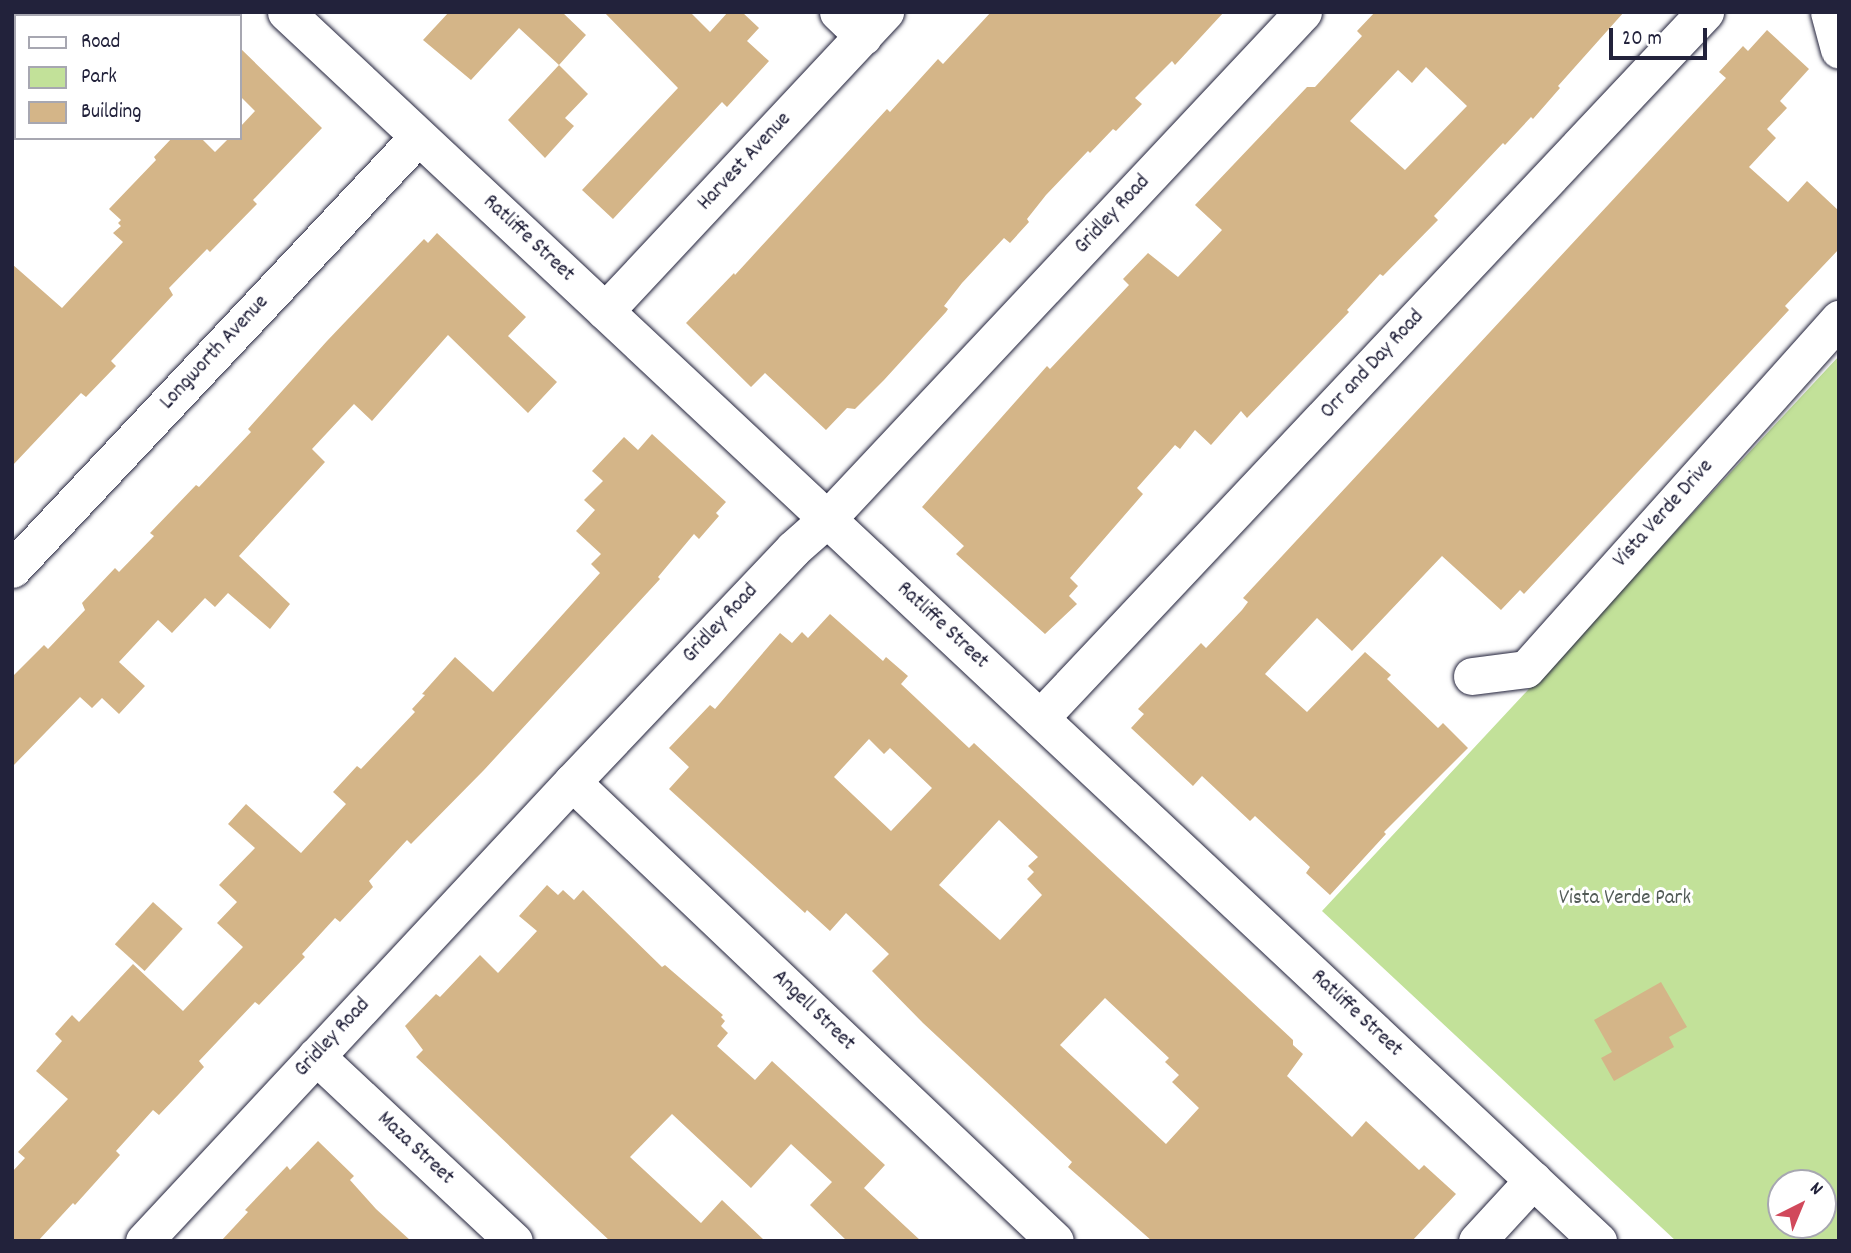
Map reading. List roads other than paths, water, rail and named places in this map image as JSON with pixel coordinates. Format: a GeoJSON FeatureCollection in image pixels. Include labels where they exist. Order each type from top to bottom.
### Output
{"type":"FeatureCollection","features":[{"type":"Feature","properties":{"kind":"street","name":"Ratliffe Street"},"geometry":{"type":"LineString","coordinates":[[286,12],[1598,1241]]}},
{"type":"Feature","properties":{"kind":"street","name":"Gridley Road"},"geometry":{"type":"LineString","coordinates":[[144,1241],[572,782],[793,549],[828,518],[1303,12]]}},
{"type":"Feature","properties":{"kind":"street","name":"Orr and Day Road"},"geometry":{"type":"LineString","coordinates":[[1040,718],[1705,12]]}},
{"type":"Feature","properties":{"kind":"street"},"geometry":{"type":"LineString","coordinates":[[1829,12],[1839,50]]}},
{"type":"Feature","properties":{"kind":"street","name":"Harvest Avenue"},"geometry":{"type":"LineString","coordinates":[[605,311],[862,20]]}},
{"type":"Feature","properties":{"kind":"street","name":"Longworth Avenue"},"geometry":{"type":"LineString","coordinates":[[12,569],[418,137]]}},
{"type":"Feature","properties":{"kind":"street","name":"Vista Verde Drive"},"geometry":{"type":"LineString","coordinates":[[1472,676],[1526,669],[1839,319]]}},
{"type":"Feature","properties":{"kind":"street","name":"Angell Street"},"geometry":{"type":"LineString","coordinates":[[572,782],[1055,1241]]}},
{"type":"Feature","properties":{"kind":"street","name":"Maza Street"},"geometry":{"type":"LineString","coordinates":[[316,1056],[514,1241]]}},
{"type":"Feature","properties":{"kind":"street"},"geometry":{"type":"LineString","coordinates":[[1477,1241],[1533,1180]]}},
{"type":"Feature","properties":{"kind":"park label","name":"Vista Verde Park"},"geometry":{"type":"Point","coordinates":[1625,899]}}]}
